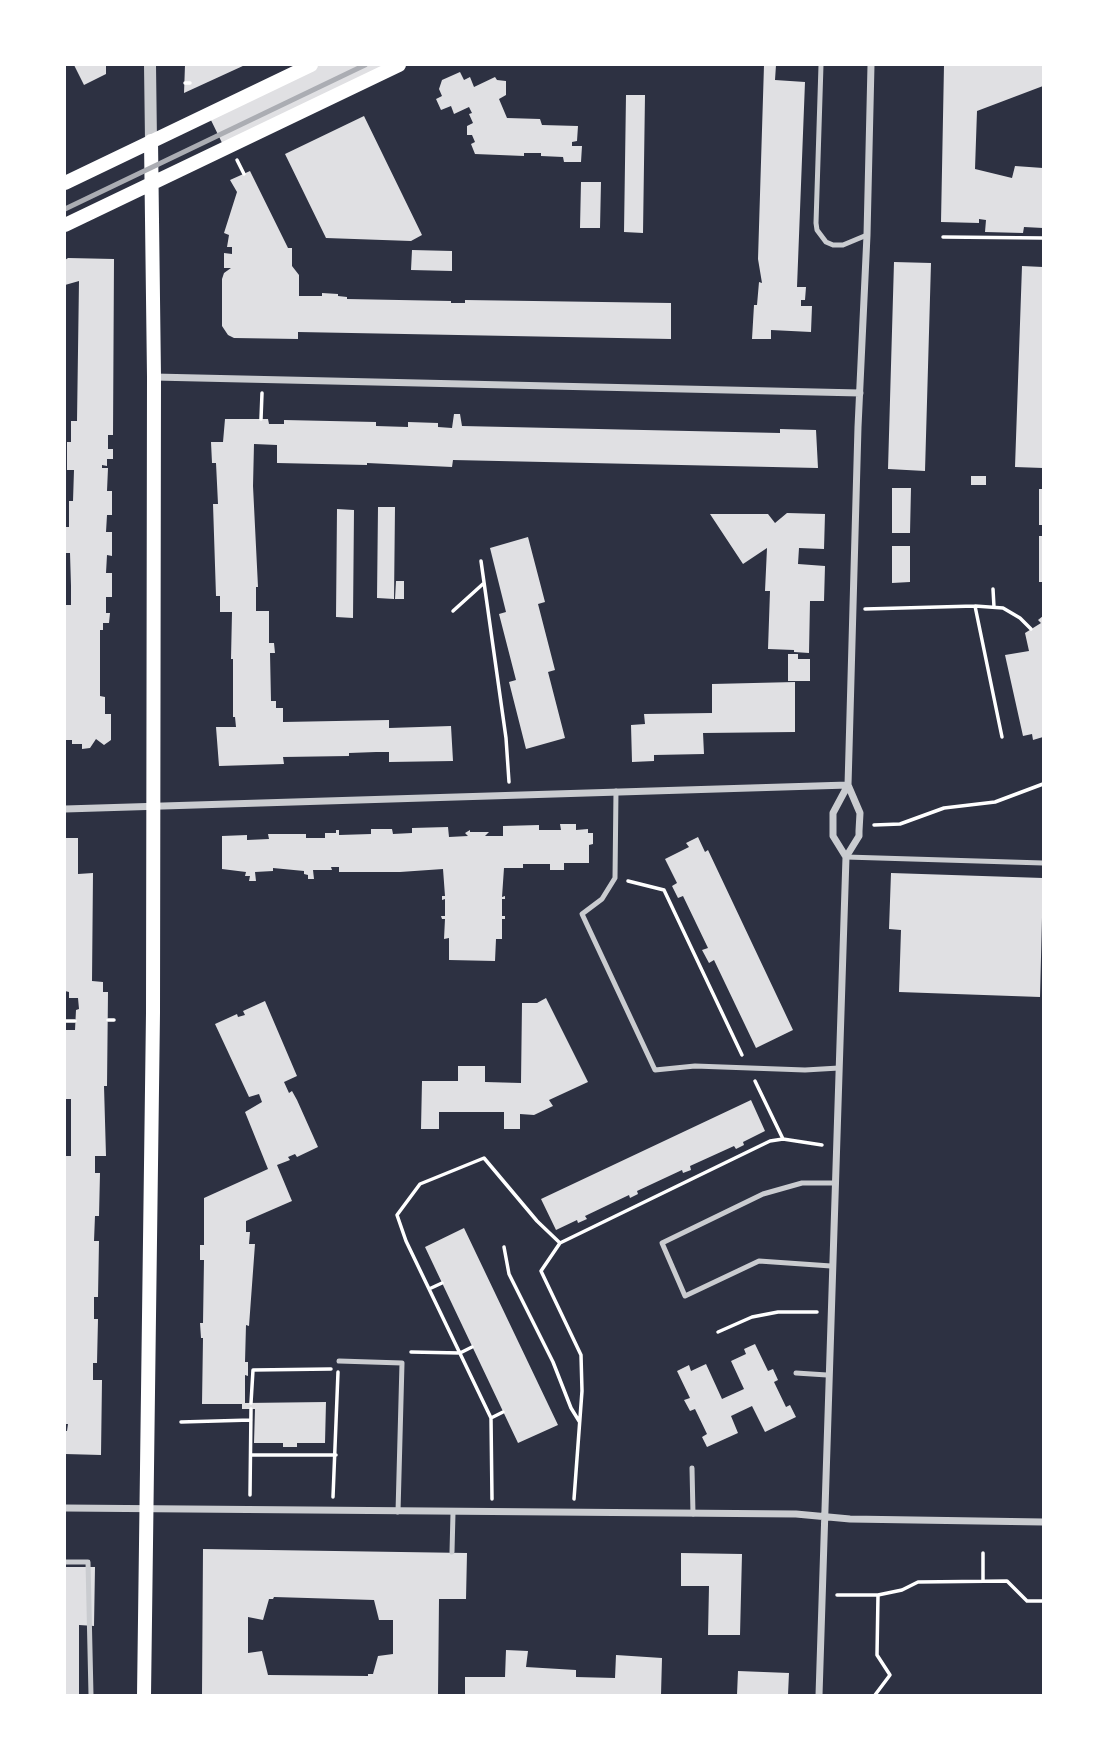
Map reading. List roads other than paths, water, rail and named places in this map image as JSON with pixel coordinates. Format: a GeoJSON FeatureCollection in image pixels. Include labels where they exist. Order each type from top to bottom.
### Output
{"type":"FeatureCollection","features":[{"type":"Feature","properties":{"kind":"main road"},"geometry":{"type":"LineString","coordinates":[[65,183],[312,65]]}},
{"type":"Feature","properties":{"kind":"main road"},"geometry":{"type":"LineString","coordinates":[[65,225],[399,65]]}},
{"type":"Feature","properties":{"kind":"main road"},"geometry":{"type":"LineString","coordinates":[[144,1695],[153,1013],[154,377],[151,141]]}},
{"type":"Feature","properties":{"kind":"street"},"geometry":{"type":"LineString","coordinates":[[150,65],[151,141]]}},
{"type":"Feature","properties":{"kind":"street"},"geometry":{"type":"LineString","coordinates":[[819,1695],[827,1375],[846,856],[859,836],[860,813],[848,785],[871,65]]}},
{"type":"Feature","properties":{"kind":"street"},"geometry":{"type":"LineString","coordinates":[[154,377],[860,393]]}},
{"type":"Feature","properties":{"kind":"street"},"geometry":{"type":"LineString","coordinates":[[65,809],[848,785]]}},
{"type":"Feature","properties":{"kind":"street"},"geometry":{"type":"LineString","coordinates":[[846,856],[833,836],[833,813],[848,785]]}},
{"type":"Feature","properties":{"kind":"street"},"geometry":{"type":"LineString","coordinates":[[65,1508],[796,1514],[850,1519],[1043,1522]]}},
{"type":"Feature","properties":{"kind":"lane"},"geometry":{"type":"LineString","coordinates":[[821,65],[817,230],[826,242],[833,245],[843,245],[867,236]]}},
{"type":"Feature","properties":{"kind":"lane"},"geometry":{"type":"LineString","coordinates":[[616,791],[615,878],[602,899],[582,914],[655,1070],[695,1066],[805,1070],[839,1068]]}},
{"type":"Feature","properties":{"kind":"lane"},"geometry":{"type":"LineString","coordinates":[[846,856],[1043,863]]}},
{"type":"Feature","properties":{"kind":"lane"},"geometry":{"type":"LineString","coordinates":[[831,1266],[759,1261],[685,1296],[662,1243],[763,1194],[802,1183],[836,1183]]}},
{"type":"Feature","properties":{"kind":"lane"},"geometry":{"type":"LineString","coordinates":[[340,1361],[402,1363],[398,1512]]}},
{"type":"Feature","properties":{"kind":"lane"},"geometry":{"type":"LineString","coordinates":[[796,1373],[827,1375]]}},
{"type":"Feature","properties":{"kind":"lane"},"geometry":{"type":"LineString","coordinates":[[692,1468],[693,1514]]}},
{"type":"Feature","properties":{"kind":"lane"},"geometry":{"type":"LineString","coordinates":[[452,1552],[453,1513]]}},
{"type":"Feature","properties":{"kind":"lane"},"geometry":{"type":"LineString","coordinates":[[65,1562],[88,1562],[91,1695]]}},
{"type":"Feature","properties":{"kind":"railway"},"geometry":{"type":"LineString","coordinates":[[65,209],[365,65]]}}]}
